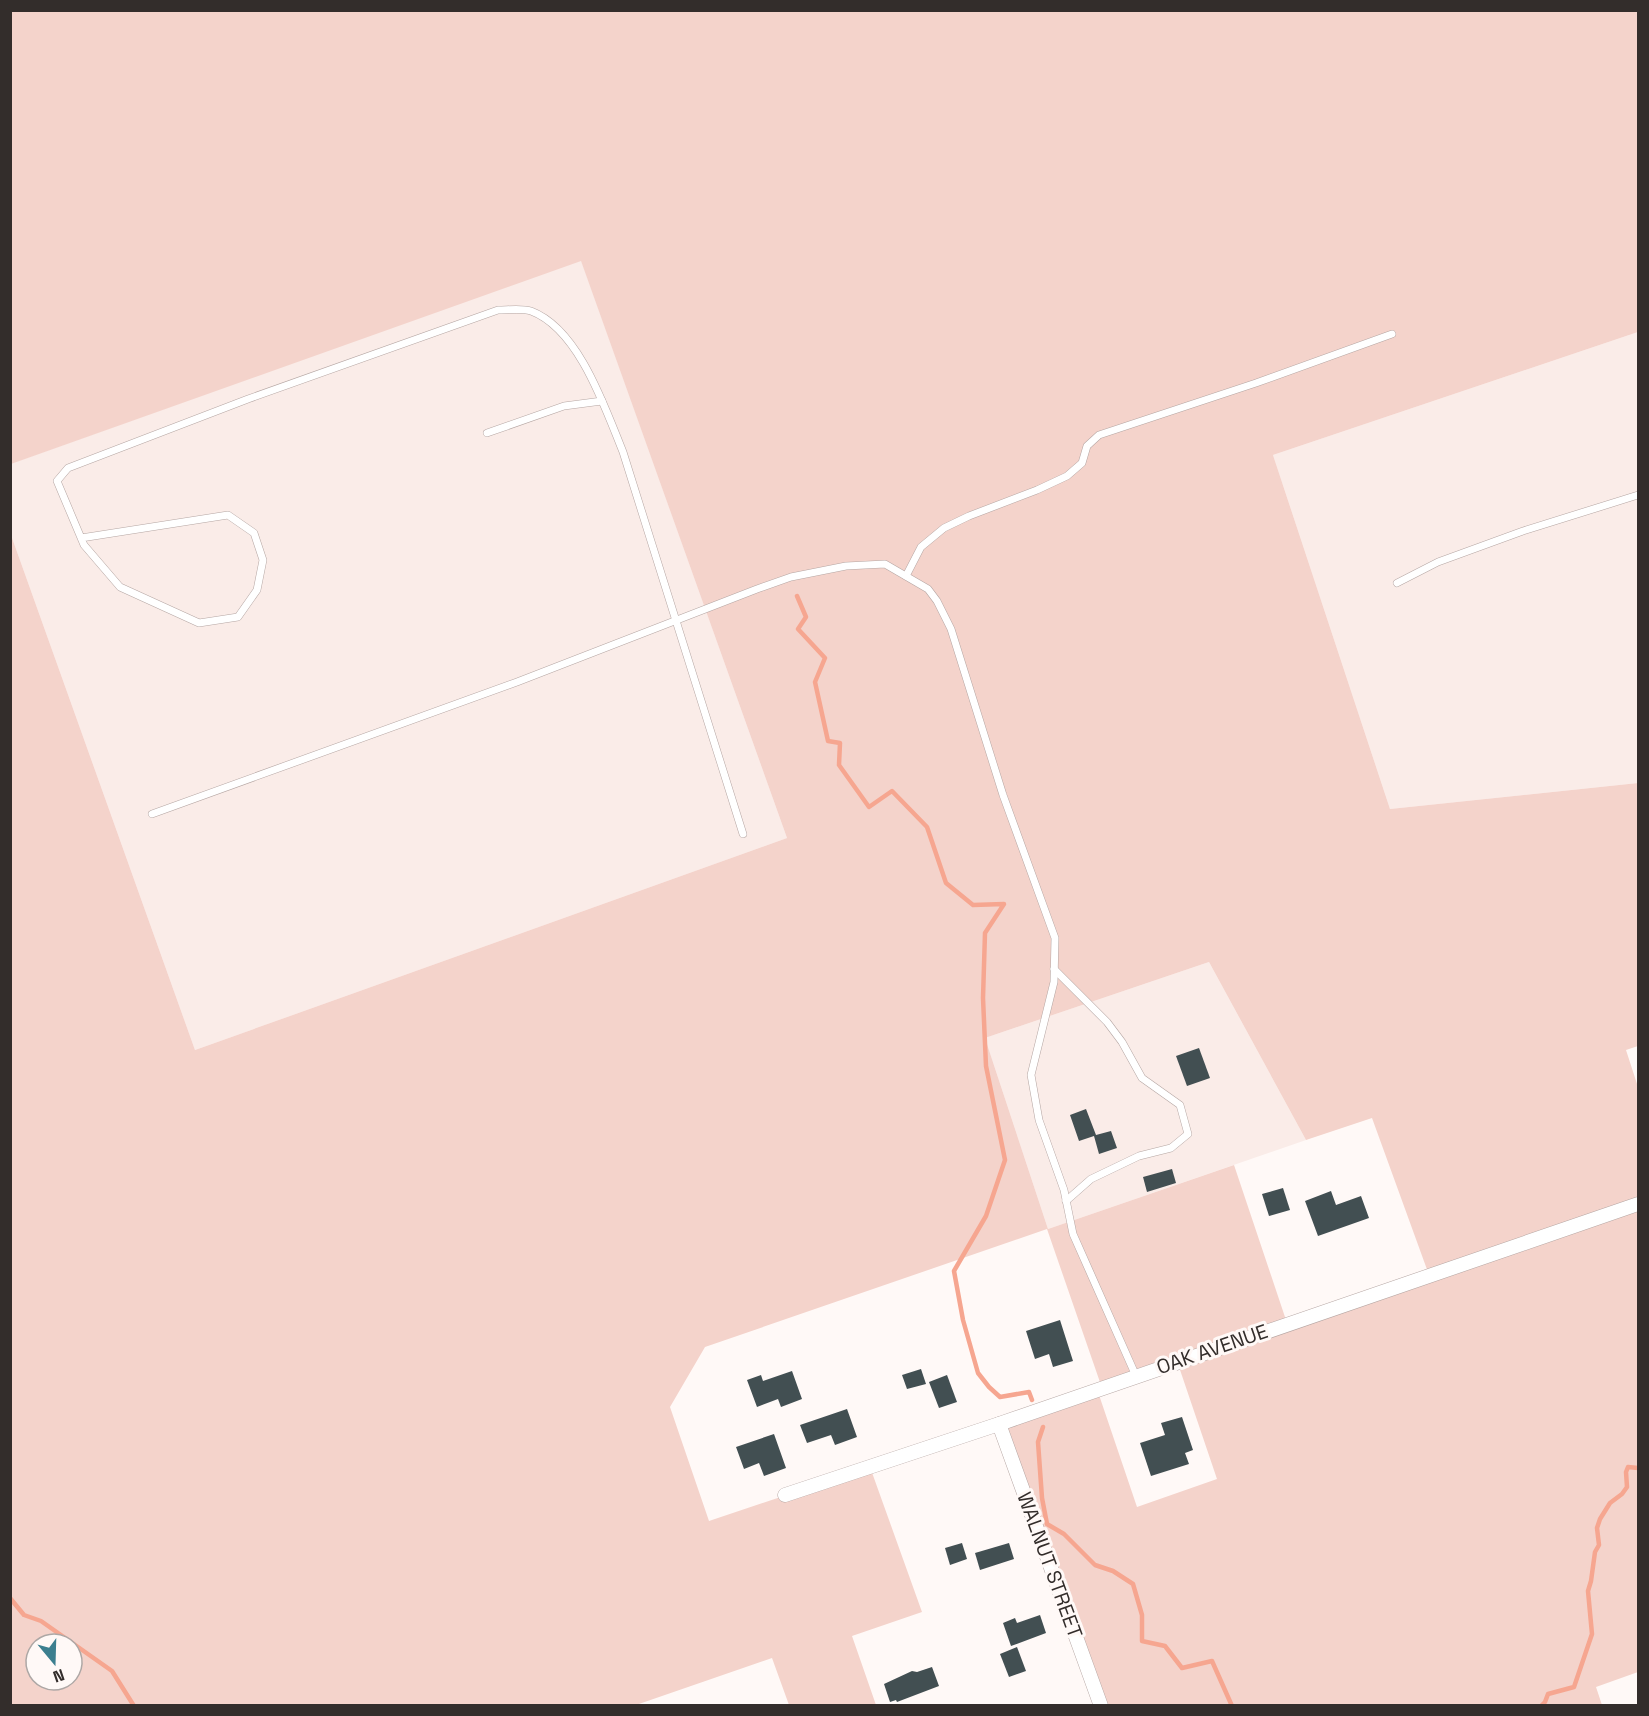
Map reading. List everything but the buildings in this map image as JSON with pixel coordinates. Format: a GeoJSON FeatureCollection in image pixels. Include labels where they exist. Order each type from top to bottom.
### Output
{"type":"FeatureCollection","features":[{"type":"Feature","properties":{"kind":"street","name":"OAK AVENUE"},"geometry":{"type":"LineString","coordinates":[[785,1495],[999,1424],[1638,1204]]}},
{"type":"Feature","properties":{"kind":"street","name":"WALNUT STREET"},"geometry":{"type":"LineString","coordinates":[[999,1424],[1101,1706]]}},
{"type":"Feature","properties":{"kind":"lane"},"geometry":{"type":"LineString","coordinates":[[81,538],[228,515],[254,533],[263,560],[257,590],[238,617],[199,623],[120,587],[84,545],[81,538],[57,481],[68,468],[248,399],[498,310],[529,310],[552,322],[578,354],[602,401],[623,452],[743,834]]}},
{"type":"Feature","properties":{"kind":"lane"},"geometry":{"type":"LineString","coordinates":[[906,576],[921,547],[944,528],[1067,476],[1082,463],[1088,446],[1099,435],[1256,383],[1392,334]]}},
{"type":"Feature","properties":{"kind":"lane"},"geometry":{"type":"LineString","coordinates":[[487,433],[564,406],[602,401]]}},
{"type":"Feature","properties":{"kind":"lane"},"geometry":{"type":"LineString","coordinates":[[1397,583],[1438,562],[1523,531],[1638,495]]}},
{"type":"Feature","properties":{"kind":"lane"},"geometry":{"type":"LineString","coordinates":[[152,814],[516,682],[782,580],[835,568],[885,564],[928,590],[937,601],[951,629],[1003,795],[1055,938],[1054,981],[1031,1075],[1039,1120],[1066,1201],[1073,1234],[1136,1376]]}},
{"type":"Feature","properties":{"kind":"lane"},"geometry":{"type":"LineString","coordinates":[[1054,969],[1107,1022],[1122,1042],[1143,1078],[1180,1105],[1188,1134],[1171,1148],[1139,1156],[1091,1179],[1066,1201]]}},
{"type":"Feature","properties":{"kind":"shaded area"},"geometry":{"type":"Polygon","coordinates":[[[10,11],[1638,11],[1638,332],[1273,455],[1390,809],[1638,783],[1638,1046],[1626,1050],[1638,1087],[1638,1672],[1596,1687],[1602,1705],[1101,1705],[999,1424],[1097,1389],[1137,1507],[1217,1479],[1177,1361],[1102,1388],[1047,1229],[705,1347],[670,1407],[709,1521],[870,1467],[922,1612],[852,1636],[876,1705],[789,1705],[772,1658],[636,1705],[11,1705],[11,535],[195,1050],[787,838],[581,261],[11,464],[10,11]],[[1209,962],[985,1038],[1048,1229],[1234,1165],[1287,1323],[1429,1275],[1372,1118],[1306,1140],[1209,962]]]}},
{"type":"Feature","properties":{"kind":"shaded area"},"geometry":{"type":"Polygon","coordinates":[[[581,260],[787,838],[195,1050],[11,535],[10,464],[581,260]]]}},
{"type":"Feature","properties":{"kind":"shaded area"},"geometry":{"type":"Polygon","coordinates":[[[1638,332],[1638,783],[1390,809],[1273,455],[1638,332]]]}},
{"type":"Feature","properties":{"kind":"shaded area"},"geometry":{"type":"Polygon","coordinates":[[[1209,962],[1306,1140],[1048,1229],[985,1038],[1209,962]]]}},
{"type":"Feature","properties":{"kind":"waterway"},"geometry":{"type":"LineString","coordinates":[[797,596],[806,617],[798,629],[825,658],[815,682],[828,741],[840,743],[839,765],[869,807],[892,791],[927,827],[946,883],[973,905],[1004,904],[985,933],[983,998],[986,1066],[1005,1160],[986,1216],[954,1271],[963,1320],[978,1373],[1000,1397],[1029,1392],[1032,1400]]}},
{"type":"Feature","properties":{"kind":"waterway"},"geometry":{"type":"LineString","coordinates":[[1043,1427],[1038,1442],[1042,1498],[1047,1524],[1064,1534],[1095,1565],[1113,1571],[1133,1584],[1142,1615],[1142,1641],[1165,1646],[1182,1668],[1212,1661],[1232,1706]]}},
{"type":"Feature","properties":{"kind":"waterway"},"geometry":{"type":"LineString","coordinates":[[1541,1706],[1548,1694],[1574,1687],[1592,1634],[1588,1591],[1595,1552],[1599,1545],[1597,1528],[1610,1503],[1627,1487],[1628,1467],[1638,1468]]}},
{"type":"Feature","properties":{"kind":"waterway"},"geometry":{"type":"LineString","coordinates":[[10,1598],[24,1615],[41,1621],[112,1671],[134,1706]]}}]}
